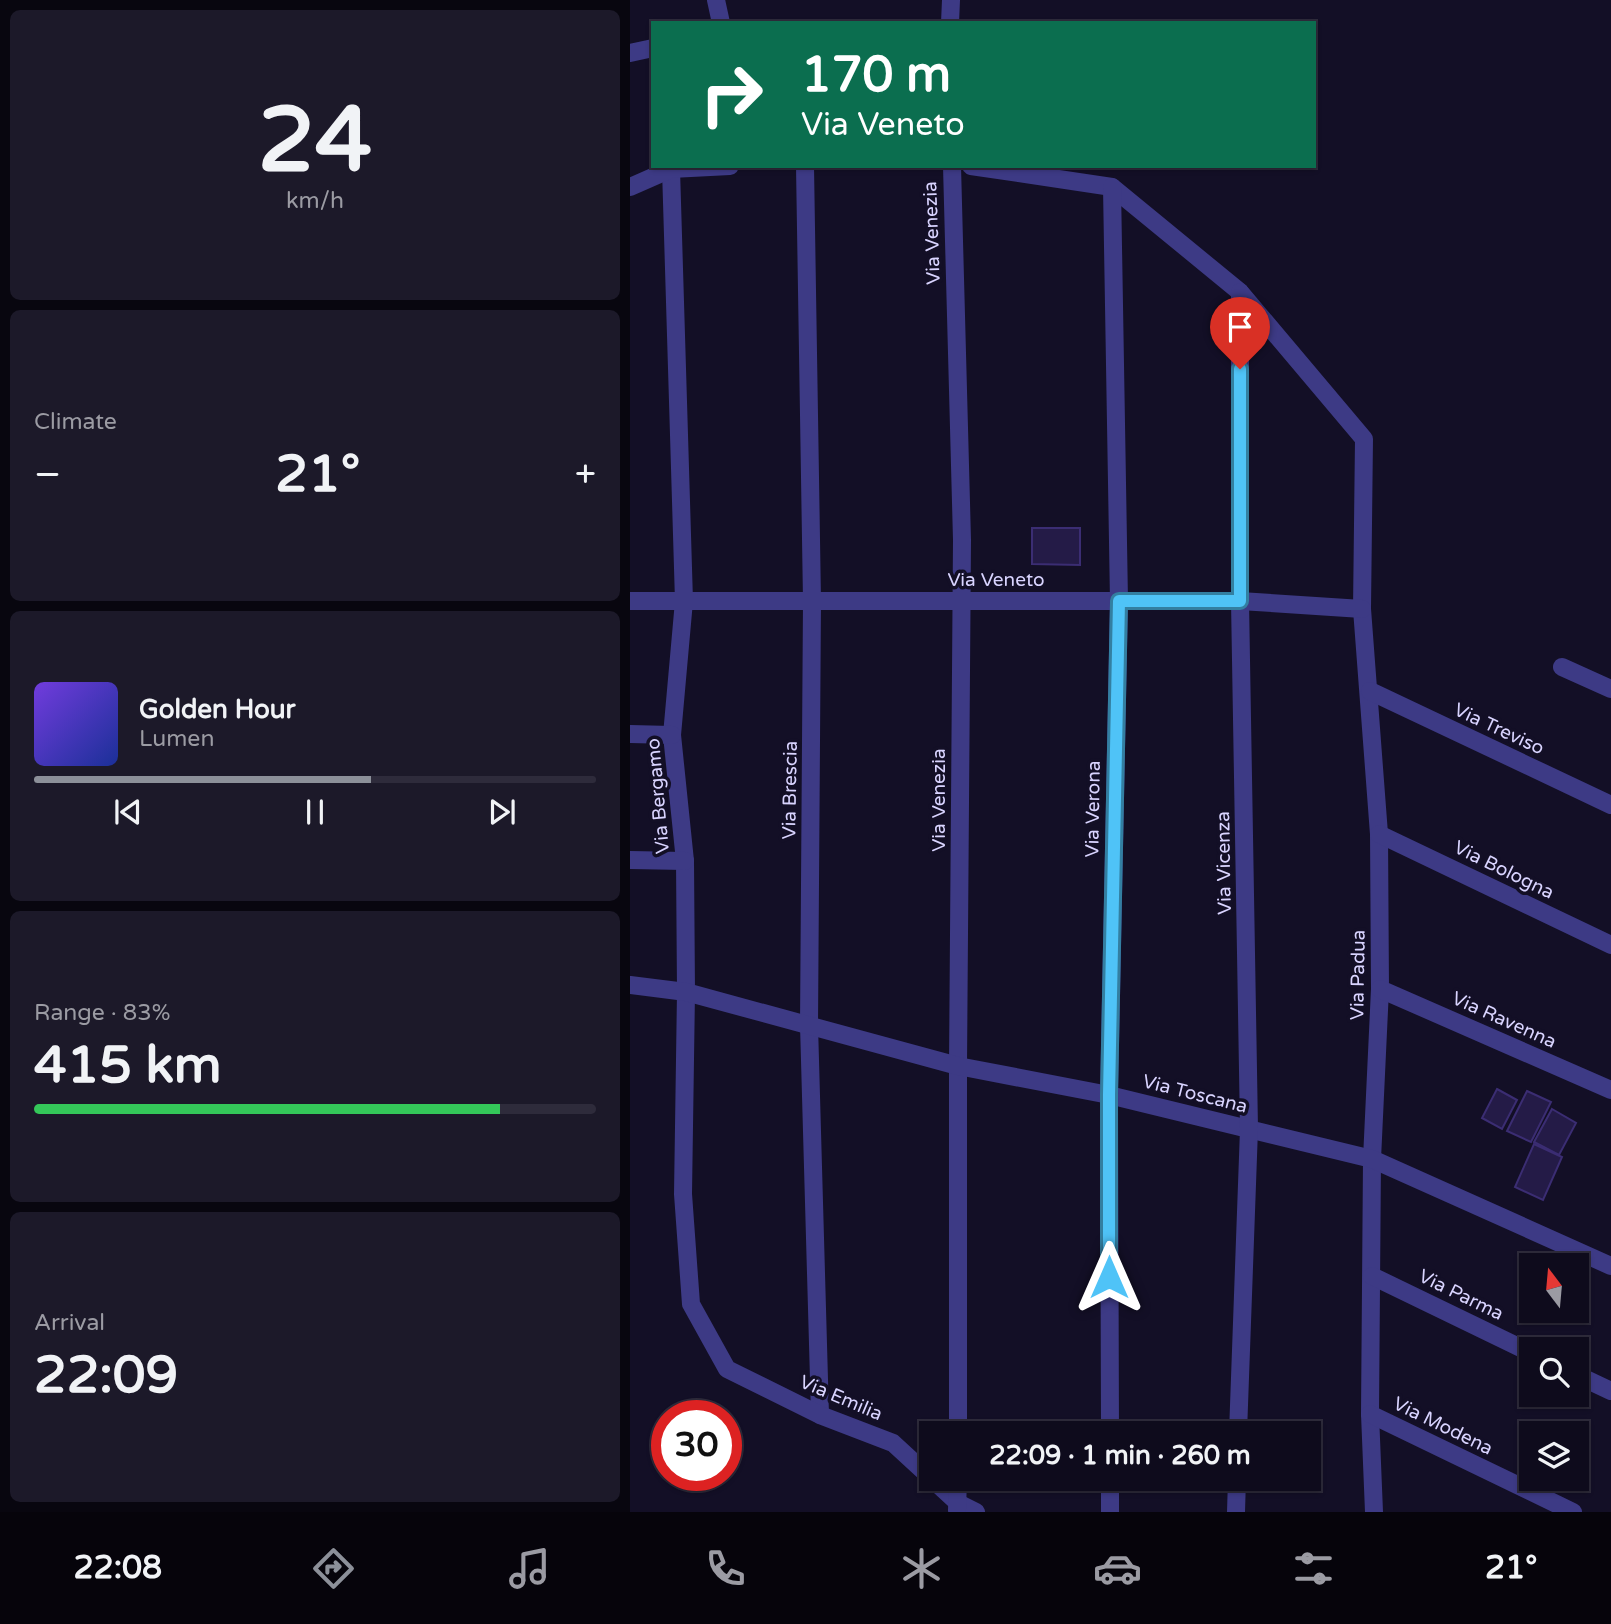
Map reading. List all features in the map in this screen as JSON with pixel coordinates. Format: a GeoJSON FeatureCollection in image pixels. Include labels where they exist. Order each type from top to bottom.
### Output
{"type":"FeatureCollection","features":[{"type":"Feature","properties":{"kind":"street"},"geometry":{"type":"LineString","coordinates":[[716,0],[721,21]]}},
{"type":"Feature","properties":{"kind":"street"},"geometry":{"type":"LineString","coordinates":[[950,21],[951,0]]}},
{"type":"Feature","properties":{"kind":"street"},"geometry":{"type":"LineString","coordinates":[[630,53],[651,48]]}},
{"type":"Feature","properties":{"kind":"street"},"geometry":{"type":"LineString","coordinates":[[630,187],[671,170],[700,168]]}},
{"type":"Feature","properties":{"kind":"street","name":"Via Brescia"},"geometry":{"type":"LineString","coordinates":[[806,168],[813,601],[809,1026],[820,1415]]}},
{"type":"Feature","properties":{"kind":"street","name":"Via Venezia"},"geometry":{"type":"LineString","coordinates":[[951,168],[962,540],[958,1421]]}},
{"type":"Feature","properties":{"kind":"street"},"geometry":{"type":"LineString","coordinates":[[984,168],[1112,187],[1240,292]]}},
{"type":"Feature","properties":{"kind":"street","name":"Via Bergamo"},"geometry":{"type":"LineString","coordinates":[[671,170],[684,601],[672,735],[685,861],[683,1194],[691,1304],[727,1369]]}},
{"type":"Feature","properties":{"kind":"street","name":"Via Verona"},"geometry":{"type":"LineString","coordinates":[[1110,1421],[1109,1095],[1119,601],[1112,187]]}},
{"type":"Feature","properties":{"kind":"street","name":"Via Padua"},"geometry":{"type":"LineString","coordinates":[[1240,292],[1364,439],[1362,609],[1379,834],[1380,989],[1372,1159],[1370,1414],[1374,1512]]}},
{"type":"Feature","properties":{"kind":"street","name":"Via Vicenza"},"geometry":{"type":"LineString","coordinates":[[1238,1421],[1249,1129],[1240,601],[1240,292]]}},
{"type":"Feature","properties":{"kind":"street","name":"Via Veneto"},"geometry":{"type":"LineString","coordinates":[[630,601],[1240,601],[1362,609]]}},
{"type":"Feature","properties":{"kind":"street"},"geometry":{"type":"LineString","coordinates":[[1563,667],[1611,689]]}},
{"type":"Feature","properties":{"kind":"street","name":"Via Treviso"},"geometry":{"type":"LineString","coordinates":[[1370,691],[1609,798]]}},
{"type":"Feature","properties":{"kind":"street"},"geometry":{"type":"LineString","coordinates":[[630,734],[672,735]]}},
{"type":"Feature","properties":{"kind":"street","name":"Via Bologna"},"geometry":{"type":"LineString","coordinates":[[1379,834],[1611,945]]}},
{"type":"Feature","properties":{"kind":"street"},"geometry":{"type":"LineString","coordinates":[[630,860],[685,861]]}},
{"type":"Feature","properties":{"kind":"street","name":"Via Toscana"},"geometry":{"type":"LineString","coordinates":[[630,985],[686,992],[958,1066],[1109,1095],[1372,1159],[1611,1266]]}},
{"type":"Feature","properties":{"kind":"street","name":"Via Ravenna"},"geometry":{"type":"LineString","coordinates":[[1380,989],[1611,1090]]}},
{"type":"Feature","properties":{"kind":"street","name":"Via Parma"},"geometry":{"type":"LineString","coordinates":[[1372,1276],[1519,1347]]}},
{"type":"Feature","properties":{"kind":"street","name":"Via Emilia"},"geometry":{"type":"LineString","coordinates":[[727,1369],[820,1415],[893,1443],[919,1466]]}},
{"type":"Feature","properties":{"kind":"street"},"geometry":{"type":"LineString","coordinates":[[1589,1381],[1611,1391]]}},
{"type":"Feature","properties":{"kind":"street","name":"Via Modena"},"geometry":{"type":"LineString","coordinates":[[1370,1414],[1573,1512]]}},
{"type":"Feature","properties":{"kind":"street","name":"Via Emilia"},"geometry":{"type":"LineString","coordinates":[[944,1491],[958,1507],[976,1512]]}},
{"type":"Feature","properties":{"kind":"street"},"geometry":{"type":"LineString","coordinates":[[1110,1491],[1110,1512]]}},
{"type":"Feature","properties":{"kind":"street"},"geometry":{"type":"LineString","coordinates":[[1236,1512],[1237,1491]]}},
{"type":"Feature","properties":{"kind":"building"},"geometry":{"type":"Polygon","coordinates":[[[1032,528],[1080,528],[1080,565],[1032,564],[1032,528]]]}},
{"type":"Feature","properties":{"kind":"building"},"geometry":{"type":"Polygon","coordinates":[[[1497,1089],[1517,1100],[1502,1129],[1482,1118],[1497,1089]]]}},
{"type":"Feature","properties":{"kind":"building"},"geometry":{"type":"Polygon","coordinates":[[[1527,1091],[1551,1102],[1531,1142],[1507,1131],[1527,1091]]]}},
{"type":"Feature","properties":{"kind":"building"},"geometry":{"type":"Polygon","coordinates":[[[1552,1109],[1576,1123],[1559,1155],[1534,1142],[1552,1109]]]}},
{"type":"Feature","properties":{"kind":"building"},"geometry":{"type":"Polygon","coordinates":[[[1534,1144],[1562,1157],[1543,1200],[1515,1187],[1534,1144]]]}},
{"type":"Feature","properties":{"kind":"route"},"geometry":{"type":"LineString","coordinates":[[1109,1277],[1109,1095],[1119,601],[1240,601],[1240,369]]}}]}
